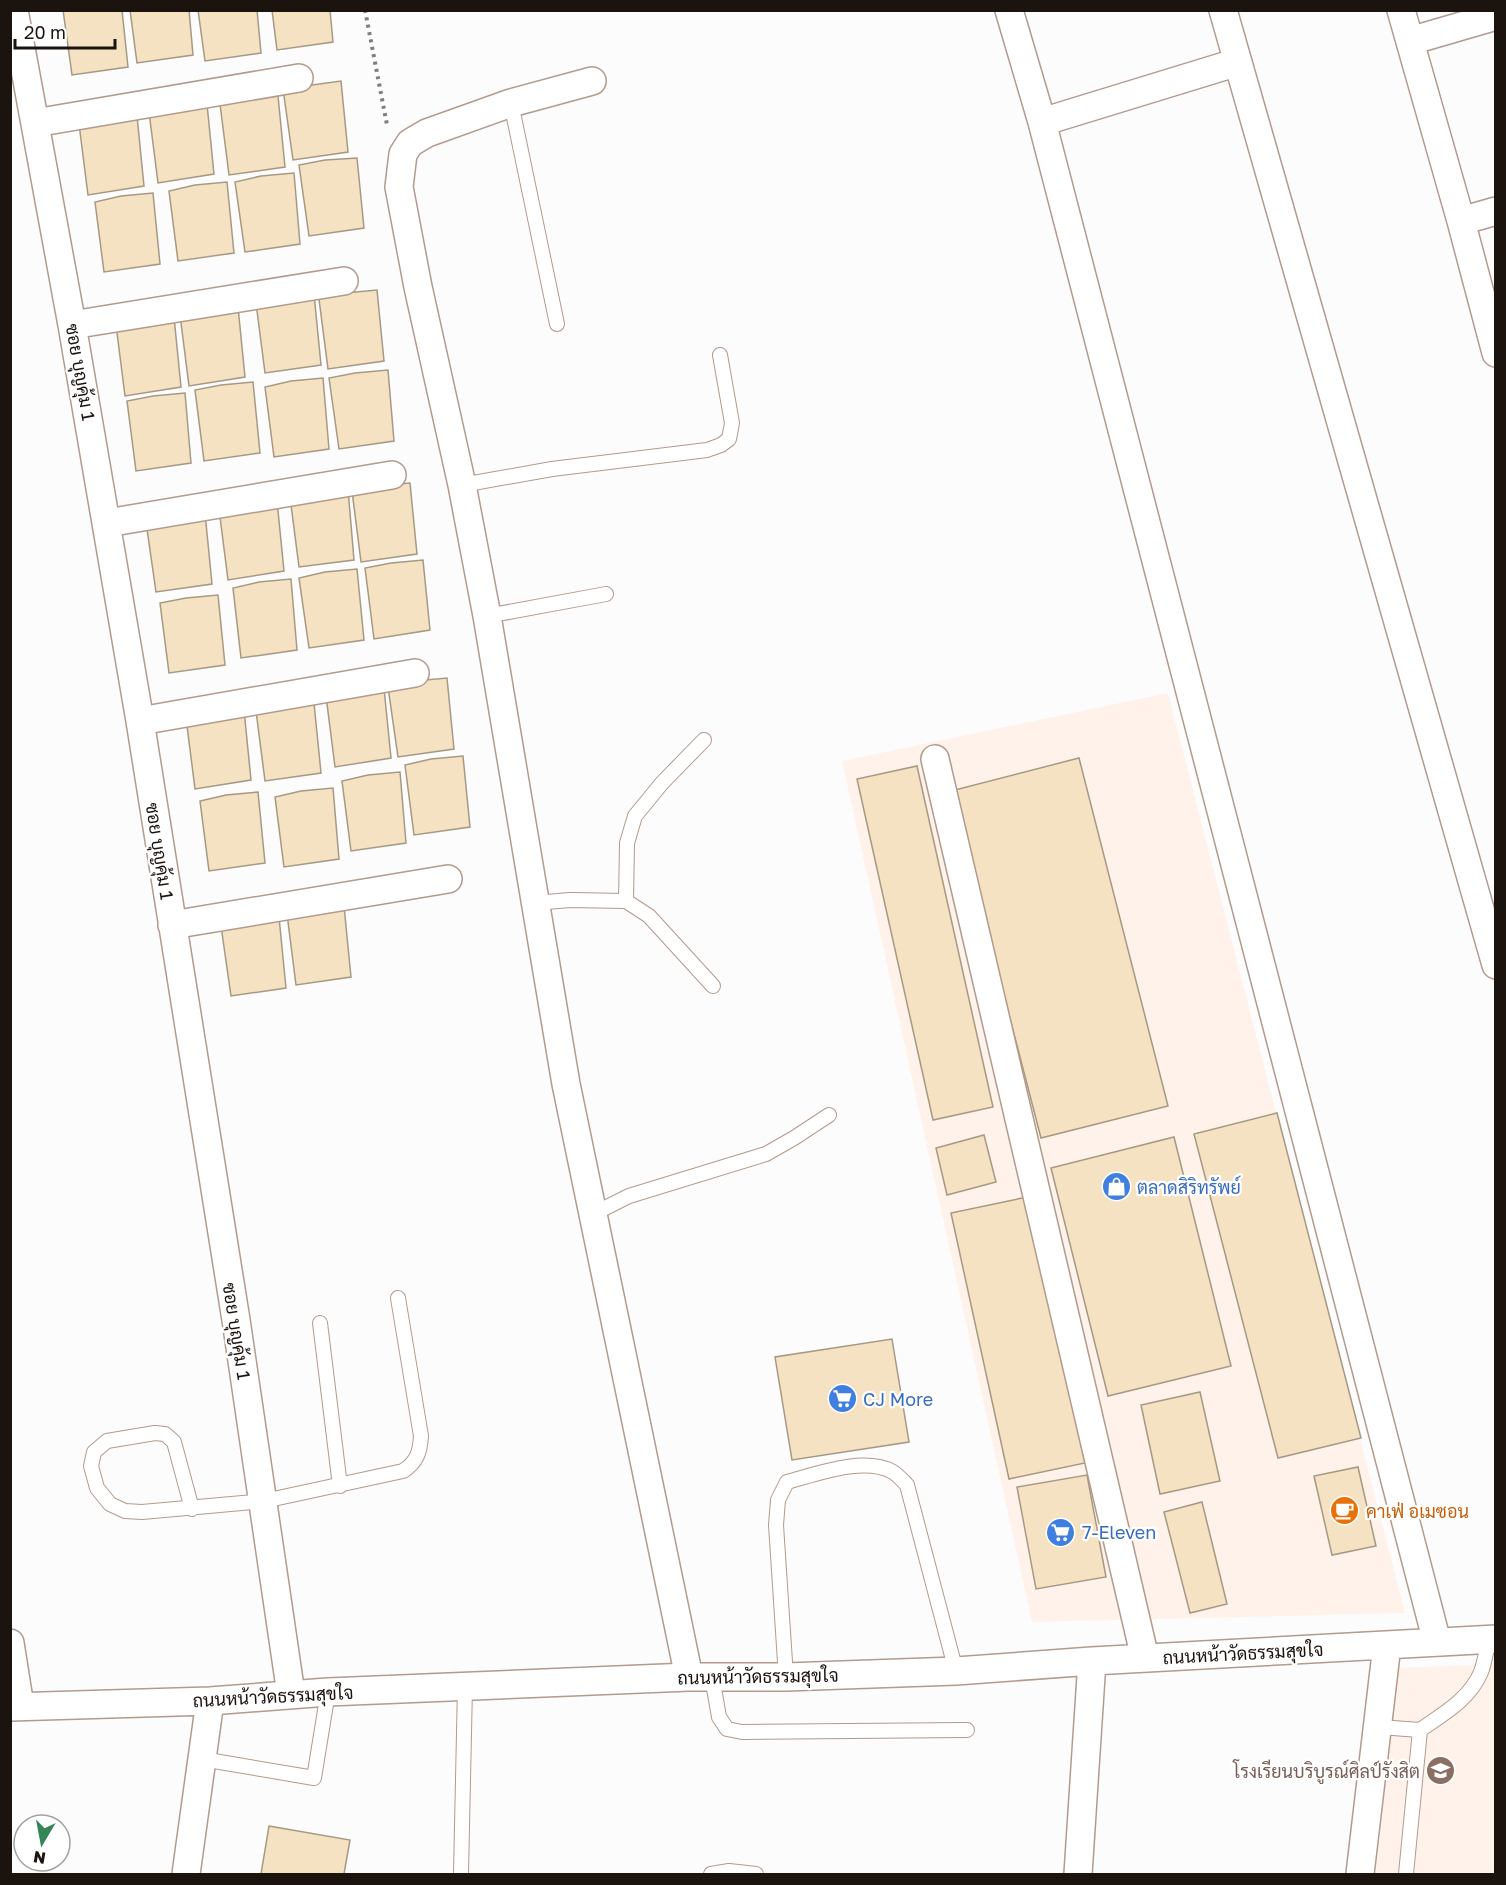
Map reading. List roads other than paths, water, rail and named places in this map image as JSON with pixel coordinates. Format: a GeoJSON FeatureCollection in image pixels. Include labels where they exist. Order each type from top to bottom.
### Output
{"type":"FeatureCollection","features":[{"type":"Feature","properties":{"kind":"street","name":"ซอย บุญคุ้ม 1"},"geometry":{"type":"LineString","coordinates":[[14,10],[72,324],[140,722],[264,1501],[291,1694]]}},
{"type":"Feature","properties":{"kind":"street"},"geometry":{"type":"LineString","coordinates":[[1009,10],[1042,122],[1437,1642]]}},
{"type":"Feature","properties":{"kind":"street"},"geometry":{"type":"LineString","coordinates":[[1223,10],[1496,964]]}},
{"type":"Feature","properties":{"kind":"street"},"geometry":{"type":"LineString","coordinates":[[1401,10],[1496,353]]}},
{"type":"Feature","properties":{"kind":"street"},"geometry":{"type":"LineString","coordinates":[[1410,41],[1496,16]]}},
{"type":"Feature","properties":{"kind":"street"},"geometry":{"type":"LineString","coordinates":[[1042,122],[1238,62]]}},
{"type":"Feature","properties":{"kind":"street"},"geometry":{"type":"LineString","coordinates":[[35,123],[299,78]]}},
{"type":"Feature","properties":{"kind":"street"},"geometry":{"type":"LineString","coordinates":[[592,81],[511,103],[427,133],[410,143],[403,154],[399,187],[418,287],[462,485],[487,616],[566,1084],[592,1214],[701,1677]]}},
{"type":"Feature","properties":{"kind":"street"},"geometry":{"type":"LineString","coordinates":[[1461,221],[1496,211]]}},
{"type":"Feature","properties":{"kind":"street"},"geometry":{"type":"LineString","coordinates":[[72,324],[344,281]]}},
{"type":"Feature","properties":{"kind":"street"},"geometry":{"type":"LineString","coordinates":[[107,523],[392,475]]}},
{"type":"Feature","properties":{"kind":"street"},"geometry":{"type":"LineString","coordinates":[[140,722],[415,673]]}},
{"type":"Feature","properties":{"kind":"street"},"geometry":{"type":"LineString","coordinates":[[935,759],[1144,1658]]}},
{"type":"Feature","properties":{"kind":"street"},"geometry":{"type":"LineString","coordinates":[[172,925],[448,879]]}},
{"type":"Feature","properties":{"kind":"street","name":"ถนนหน้าวัดธรรมสุขใจ"},"geometry":{"type":"LineString","coordinates":[[15,1707],[210,1701],[291,1694],[465,1686],[956,1671],[1092,1661],[1492,1640]]}},
{"type":"Feature","properties":{"kind":"street"},"geometry":{"type":"LineString","coordinates":[[10,1643],[15,1707]]}},
{"type":"Feature","properties":{"kind":"street"},"geometry":{"type":"LineString","coordinates":[[1360,1875],[1387,1645]]}},
{"type":"Feature","properties":{"kind":"street"},"geometry":{"type":"LineString","coordinates":[[1078,1875],[1092,1661]]}},
{"type":"Feature","properties":{"kind":"street"},"geometry":{"type":"LineString","coordinates":[[186,1875],[210,1701]]}},
{"type":"Feature","properties":{"kind":"lane"},"geometry":{"type":"LineString","coordinates":[[511,103],[557,324]]}},
{"type":"Feature","properties":{"kind":"lane"},"geometry":{"type":"LineString","coordinates":[[462,485],[552,469],[707,450],[721,445],[729,439],[732,423],[720,355]]}},
{"type":"Feature","properties":{"kind":"lane"},"geometry":{"type":"LineString","coordinates":[[487,616],[606,594]]}},
{"type":"Feature","properties":{"kind":"lane"},"geometry":{"type":"LineString","coordinates":[[626,901],[627,843],[635,816],[662,783],[704,740]]}},
{"type":"Feature","properties":{"kind":"lane"},"geometry":{"type":"LineString","coordinates":[[535,903],[570,900],[626,901],[649,916],[713,986]]}},
{"type":"Feature","properties":{"kind":"lane"},"geometry":{"type":"LineString","coordinates":[[592,1214],[628,1196],[766,1154],[829,1115]]}},
{"type":"Feature","properties":{"kind":"lane"},"geometry":{"type":"LineString","coordinates":[[192,1509],[174,1442],[165,1434],[155,1433],[106,1441],[94,1452],[91,1466],[97,1488],[110,1504],[125,1511],[192,1509],[264,1501],[403,1471],[413,1464],[420,1452],[421,1436],[398,1298]]}},
{"type":"Feature","properties":{"kind":"lane"},"geometry":{"type":"LineString","coordinates":[[320,1323],[340,1486]]}},
{"type":"Feature","properties":{"kind":"lane"},"geometry":{"type":"LineString","coordinates":[[786,1677],[776,1525],[778,1500],[787,1482],[835,1469],[871,1466],[894,1472],[907,1485],[956,1671]]}},
{"type":"Feature","properties":{"kind":"lane"},"geometry":{"type":"LineString","coordinates":[[1379,1727],[1420,1730],[1457,1704],[1472,1690],[1482,1672],[1492,1640]]}},
{"type":"Feature","properties":{"kind":"lane"},"geometry":{"type":"LineString","coordinates":[[701,1677],[727,1729],[742,1732],[967,1730]]}},
{"type":"Feature","properties":{"kind":"lane"},"geometry":{"type":"LineString","coordinates":[[461,1875],[465,1686]]}},
{"type":"Feature","properties":{"kind":"lane"},"geometry":{"type":"LineString","coordinates":[[202,1760],[314,1778],[328,1692]]}},
{"type":"Feature","properties":{"kind":"lane"},"geometry":{"type":"LineString","coordinates":[[1406,1875],[1420,1730]]}},
{"type":"Feature","properties":{"kind":"lane"},"geometry":{"type":"LineString","coordinates":[[711,1875],[729,1871],[756,1875]]}},
{"type":"Feature","properties":{"kind":"place","name":"ตลาดสิริทรัพย์"},"geometry":{"type":"Point","coordinates":[1116,1187]}},
{"type":"Feature","properties":{"kind":"place","name":"CJ More"},"geometry":{"type":"Point","coordinates":[842,1399]}},
{"type":"Feature","properties":{"kind":"place","name":"คาเฟ่ อเมซอน"},"geometry":{"type":"Point","coordinates":[1345,1511]}},
{"type":"Feature","properties":{"kind":"place","name":"7-Eleven"},"geometry":{"type":"Point","coordinates":[1061,1532]}},
{"type":"Feature","properties":{"kind":"place","name":"โรงเรียนบริบูรณ์ศิลป์รังสิต"},"geometry":{"type":"Point","coordinates":[1441,1771]}}]}
